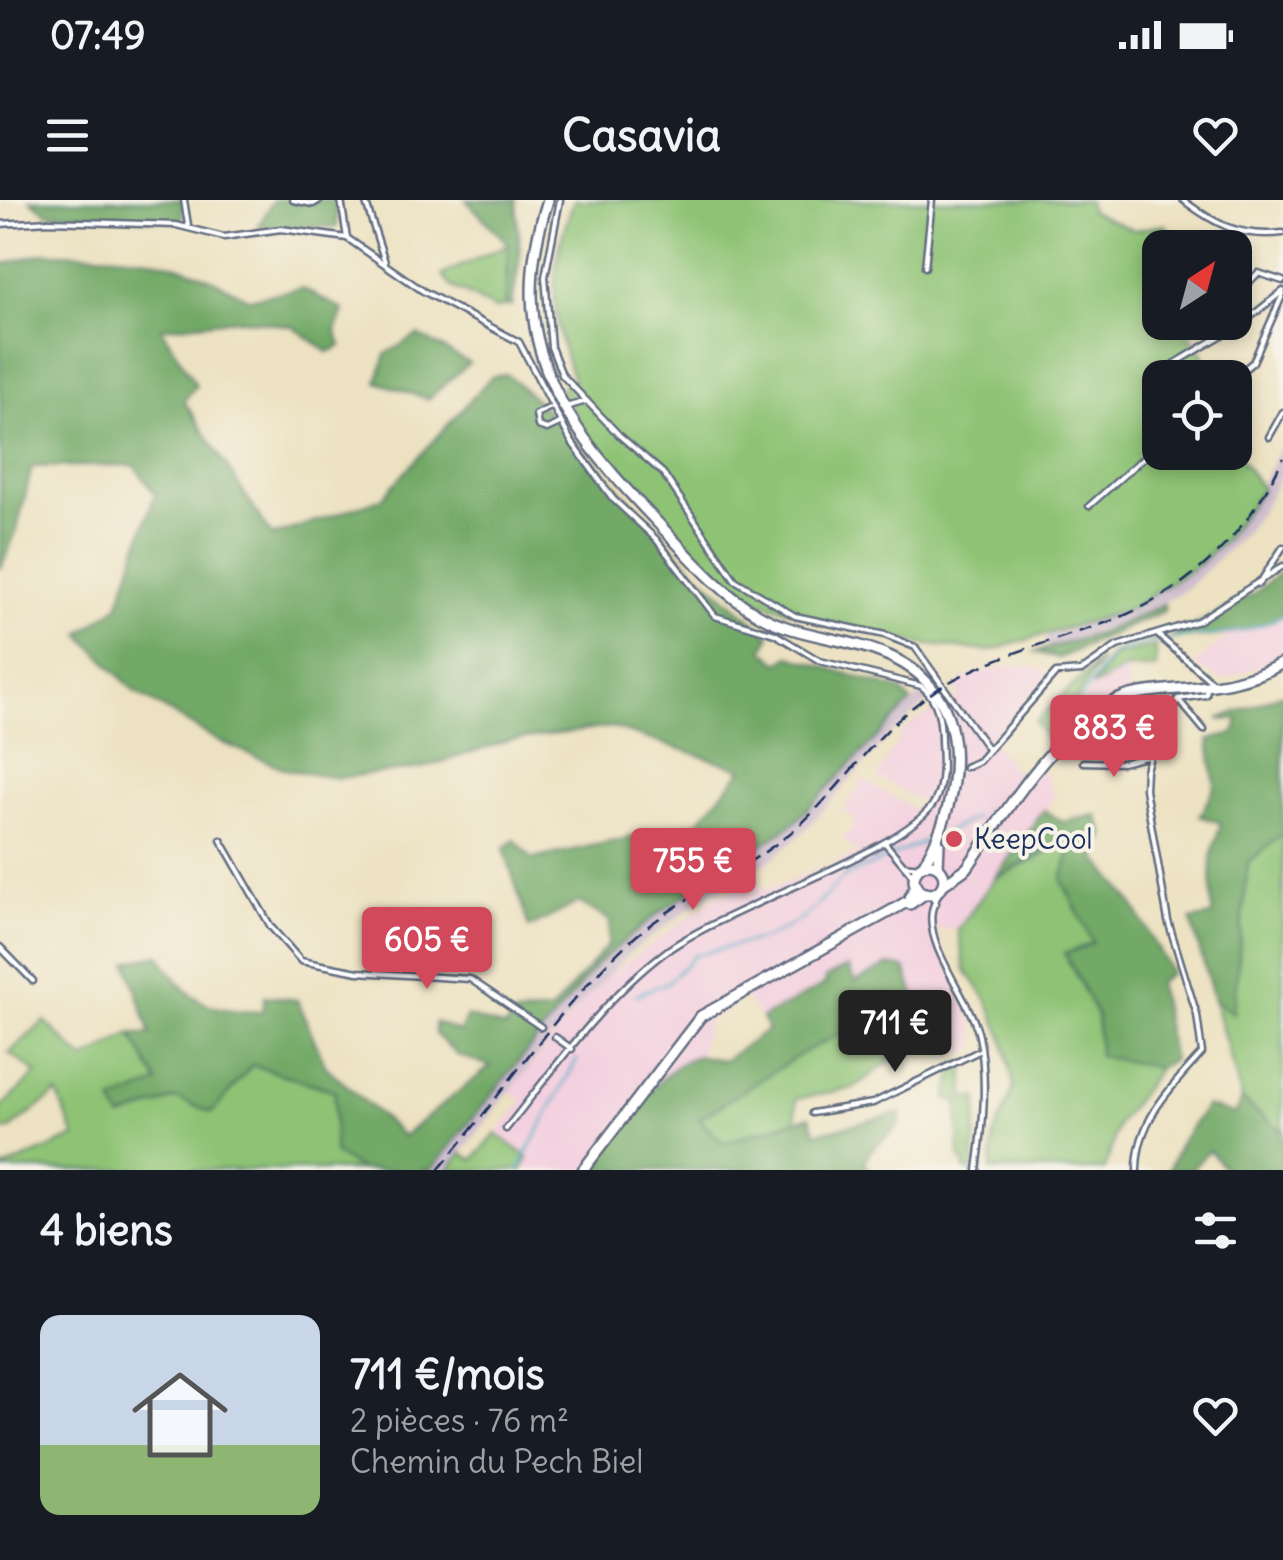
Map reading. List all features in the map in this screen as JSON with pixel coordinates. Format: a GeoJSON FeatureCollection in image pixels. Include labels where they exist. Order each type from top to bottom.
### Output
{"type":"FeatureCollection","features":[{"type":"Feature","properties":{"kind":"main road"},"geometry":{"type":"LineString","coordinates":[[548,200],[536,243],[532,298],[540,347],[567,416],[618,482],[722,588],[764,618],[887,655],[914,670],[936,694],[950,719],[957,755],[955,785],[935,846],[918,873],[908,900],[733,995],[702,1016],[585,1170]]}},
{"type":"Feature","properties":{"kind":"main road"},"geometry":{"type":"LineString","coordinates":[[585,1170],[708,1014],[935,893],[974,858],[1068,733],[1095,709],[1140,693],[1210,688],[1262,674],[1283,663]]}},
{"type":"Feature","properties":{"kind":"main road"},"geometry":{"type":"LineString","coordinates":[[935,846],[940,868],[935,893]]}},
{"type":"Feature","properties":{"kind":"main road"},"geometry":{"type":"LineString","coordinates":[[918,873],[940,868],[952,872],[974,858]]}},
{"type":"Feature","properties":{"kind":"main road"},"geometry":{"type":"LineString","coordinates":[[918,873],[935,893]]}},
{"type":"Feature","properties":{"kind":"street"},"geometry":{"type":"LineString","coordinates":[[184,200],[188,226]]}},
{"type":"Feature","properties":{"kind":"street"},"geometry":{"type":"LineString","coordinates":[[293,200],[313,204],[320,200]]}},
{"type":"Feature","properties":{"kind":"street"},"geometry":{"type":"LineString","coordinates":[[341,200],[347,238]]}},
{"type":"Feature","properties":{"kind":"street"},"geometry":{"type":"LineString","coordinates":[[364,200],[384,264]]}},
{"type":"Feature","properties":{"kind":"street"},"geometry":{"type":"LineString","coordinates":[[560,200],[546,276],[550,337],[562,375],[663,473],[734,580],[795,616],[886,635],[915,647],[988,749]]}},
{"type":"Feature","properties":{"kind":"street"},"geometry":{"type":"LineString","coordinates":[[925,266],[932,200]]}},
{"type":"Feature","properties":{"kind":"street"},"geometry":{"type":"LineString","coordinates":[[1183,200],[1208,219],[1239,233],[1283,232]]}},
{"type":"Feature","properties":{"kind":"street"},"geometry":{"type":"LineString","coordinates":[[0,224],[49,221],[188,226],[224,237],[282,229],[347,238],[457,312],[519,342],[560,423],[613,499],[656,539],[715,616],[776,634],[820,661],[926,689],[940,717],[942,766],[932,806],[885,842],[739,908],[683,939],[646,968],[506,1129]]}},
{"type":"Feature","properties":{"kind":"street"},"geometry":{"type":"LineString","coordinates":[[1252,279],[1258,273],[1283,281]]}},
{"type":"Feature","properties":{"kind":"street"},"geometry":{"type":"LineString","coordinates":[[1252,314],[1283,293]]}},
{"type":"Feature","properties":{"kind":"street"},"geometry":{"type":"LineString","coordinates":[[1252,363],[1283,293]]}},
{"type":"Feature","properties":{"kind":"street"},"geometry":{"type":"LineString","coordinates":[[1180,360],[1213,340]]}},
{"type":"Feature","properties":{"kind":"street"},"geometry":{"type":"LineString","coordinates":[[569,406],[587,401]]}},
{"type":"Feature","properties":{"kind":"street"},"geometry":{"type":"LineString","coordinates":[[549,408],[536,414],[538,426],[546,429],[560,423]]}},
{"type":"Feature","properties":{"kind":"street"},"geometry":{"type":"LineString","coordinates":[[1270,437],[1283,412]]}},
{"type":"Feature","properties":{"kind":"street"},"geometry":{"type":"LineString","coordinates":[[1089,506],[1142,459]]}},
{"type":"Feature","properties":{"kind":"street"},"geometry":{"type":"LineString","coordinates":[[1259,586],[1283,547]]}},
{"type":"Feature","properties":{"kind":"street"},"geometry":{"type":"LineString","coordinates":[[965,767],[973,766],[1056,674],[1081,671],[1106,652],[1160,639],[1198,621],[1259,586],[1283,566]]}},
{"type":"Feature","properties":{"kind":"street"},"geometry":{"type":"LineString","coordinates":[[1160,639],[1210,678],[1206,695],[1178,699]]}},
{"type":"Feature","properties":{"kind":"street"},"geometry":{"type":"LineString","coordinates":[[1178,699],[1204,730]]}},
{"type":"Feature","properties":{"kind":"street"},"geometry":{"type":"LineString","coordinates":[[1137,1170],[1137,1150],[1149,1114],[1202,1053],[1197,1015],[1166,913],[1146,789],[1156,738],[1178,699]]}},
{"type":"Feature","properties":{"kind":"street"},"geometry":{"type":"LineString","coordinates":[[1124,721],[1132,721],[1156,738]]}},
{"type":"Feature","properties":{"kind":"street"},"geometry":{"type":"LineString","coordinates":[[1083,762],[1122,763],[1150,756]]}},
{"type":"Feature","properties":{"kind":"street"},"geometry":{"type":"LineString","coordinates":[[942,766],[955,766]]}},
{"type":"Feature","properties":{"kind":"street"},"geometry":{"type":"LineString","coordinates":[[221,840],[271,927],[301,961],[340,965],[358,972],[470,979],[541,1028]]}},
{"type":"Feature","properties":{"kind":"street"},"geometry":{"type":"LineString","coordinates":[[885,842],[894,856],[918,873]]}},
{"type":"Feature","properties":{"kind":"street"},"geometry":{"type":"LineString","coordinates":[[904,865],[918,873]]}},
{"type":"Feature","properties":{"kind":"street"},"geometry":{"type":"LineString","coordinates":[[935,893],[932,912],[941,950],[969,1006],[981,1050],[983,1120],[977,1170]]}},
{"type":"Feature","properties":{"kind":"street"},"geometry":{"type":"LineString","coordinates":[[0,948],[33,981]]}},
{"type":"Feature","properties":{"kind":"street"},"geometry":{"type":"LineString","coordinates":[[555,1037],[572,1049]]}},
{"type":"Feature","properties":{"kind":"street"},"geometry":{"type":"LineString","coordinates":[[812,1113],[873,1103],[981,1050]]}},
{"type":"Feature","properties":{"kind":"shaded area"},"geometry":{"type":"Polygon","coordinates":[[[1283,443],[1283,471],[1263,508],[1244,534],[1188,587],[1139,617],[1048,648],[1045,638],[1130,609],[1198,565],[1249,507],[1283,443]]]}},
{"type":"Feature","properties":{"kind":"shaded area"},"geometry":{"type":"Polygon","coordinates":[[[1283,615],[1283,658],[1222,680],[1193,665],[1224,636],[1283,615]]]}},
{"type":"Feature","properties":{"kind":"shaded area"},"geometry":{"type":"Polygon","coordinates":[[[1003,666],[1035,667],[1050,674],[990,739],[1017,773],[1034,765],[1049,778],[1046,784],[1056,794],[958,930],[936,929],[974,1027],[977,1046],[961,1055],[951,1037],[923,1020],[888,965],[854,982],[848,968],[762,1018],[744,997],[707,1022],[700,1056],[679,1064],[643,1101],[592,1170],[523,1170],[528,1157],[496,1134],[523,1102],[510,1091],[597,984],[717,896],[754,879],[766,891],[859,853],[843,840],[856,820],[843,811],[863,780],[920,812],[925,804],[877,777],[906,727],[960,696],[954,686],[971,675],[1003,666]]]}},
{"type":"Feature","properties":{"kind":"shaded area"},"geometry":{"type":"Polygon","coordinates":[[[1127,668],[1130,698],[1104,709],[1102,722],[1136,744],[1133,749],[1120,759],[1109,752],[1084,754],[1056,742],[1092,687],[1127,668]]]}},
{"type":"Feature","properties":{"kind":"shaded area"},"geometry":{"type":"Polygon","coordinates":[[[923,692],[930,700],[890,735],[804,831],[772,859],[697,903],[629,953],[564,1022],[448,1170],[431,1170],[598,963],[656,915],[794,823],[923,692]]]}},
{"type":"Feature","properties":{"kind":"green space"},"geometry":{"type":"Polygon","coordinates":[[[30,200],[183,200],[182,221],[47,213],[30,200]]]}},
{"type":"Feature","properties":{"kind":"green space"},"geometry":{"type":"Polygon","coordinates":[[[273,200],[336,200],[337,227],[258,227],[273,200]]]}},
{"type":"Feature","properties":{"kind":"green space"},"geometry":{"type":"Polygon","coordinates":[[[466,200],[516,200],[520,256],[512,306],[505,306],[508,244],[466,200]]]}},
{"type":"Feature","properties":{"kind":"green space"},"geometry":{"type":"Polygon","coordinates":[[[574,200],[1088,200],[1090,211],[1133,230],[1165,225],[1170,230],[1142,230],[1142,340],[1193,340],[1205,360],[1142,360],[1142,470],[1248,470],[1262,489],[1224,541],[1198,565],[1130,609],[990,651],[919,644],[821,621],[738,595],[588,437],[560,389],[573,380],[555,310],[556,270],[574,200]]]}},
{"type":"Feature","properties":{"kind":"green space"},"geometry":{"type":"Polygon","coordinates":[[[508,244],[505,306],[495,309],[451,286],[442,275],[508,244]]]}},
{"type":"Feature","properties":{"kind":"green space"},"geometry":{"type":"Polygon","coordinates":[[[45,253],[151,259],[197,273],[248,299],[302,288],[343,310],[336,331],[341,346],[328,352],[292,326],[239,319],[161,328],[196,385],[184,401],[272,536],[381,499],[491,377],[507,374],[548,411],[691,567],[770,636],[763,650],[779,663],[790,656],[900,690],[911,702],[794,823],[656,915],[598,963],[431,1170],[361,1170],[334,1153],[335,1091],[252,1065],[212,1113],[176,1098],[121,1118],[112,1102],[158,1083],[131,1034],[151,1034],[127,962],[159,955],[190,994],[212,1006],[262,1012],[265,996],[297,1000],[326,1067],[403,1136],[491,1066],[457,1055],[435,1034],[435,1022],[460,1032],[467,1016],[505,1028],[515,1015],[551,1011],[608,945],[610,921],[579,902],[529,928],[504,848],[515,840],[532,859],[697,823],[743,769],[611,727],[511,740],[422,768],[338,778],[288,770],[218,741],[134,691],[80,634],[118,606],[155,494],[134,465],[32,467],[17,529],[0,570],[0,265],[45,253]]]}},
{"type":"Feature","properties":{"kind":"green space"},"geometry":{"type":"Polygon","coordinates":[[[418,335],[469,363],[428,399],[377,382],[386,354],[418,335]]]}},
{"type":"Feature","properties":{"kind":"green space"},"geometry":{"type":"Polygon","coordinates":[[[1283,570],[1283,615],[1229,634],[1171,638],[1255,593],[1283,570]]]}},
{"type":"Feature","properties":{"kind":"green space"},"geometry":{"type":"Polygon","coordinates":[[[1164,604],[1164,611],[1059,658],[1035,652],[1101,633],[1164,604]]]}},
{"type":"Feature","properties":{"kind":"green space"},"geometry":{"type":"Polygon","coordinates":[[[1156,646],[1156,668],[1127,668],[1092,687],[1113,656],[1156,646]]]}},
{"type":"Feature","properties":{"kind":"green space"},"geometry":{"type":"Polygon","coordinates":[[[1101,659],[1049,742],[1035,722],[1101,659]]]}},
{"type":"Feature","properties":{"kind":"green space"},"geometry":{"type":"Polygon","coordinates":[[[1283,694],[1283,834],[1248,862],[1233,1013],[1214,1000],[1191,920],[1212,916],[1211,857],[1221,823],[1200,816],[1215,786],[1209,740],[1234,734],[1238,720],[1219,719],[1283,694]]]}},
{"type":"Feature","properties":{"kind":"green space"},"geometry":{"type":"Polygon","coordinates":[[[1044,810],[1062,822],[1097,815],[1104,834],[1096,858],[1132,903],[1171,972],[1158,984],[1173,1060],[1159,1068],[1099,1056],[1097,1015],[1065,954],[1093,943],[1062,880],[1074,836],[994,879],[1044,810]]]}},
{"type":"Feature","properties":{"kind":"green space"},"geometry":{"type":"Polygon","coordinates":[[[1075,834],[1062,880],[1093,943],[1065,954],[1097,1015],[1099,1055],[1159,1068],[1118,1124],[1105,1170],[991,1170],[994,1135],[1014,1087],[1003,1037],[987,1000],[965,969],[958,930],[994,879],[1044,855],[1075,834]]]}},
{"type":"Feature","properties":{"kind":"green space"},"geometry":{"type":"Polygon","coordinates":[[[1283,834],[1283,1132],[1242,1100],[1214,1000],[1233,1012],[1248,862],[1283,834]]]}},
{"type":"Feature","properties":{"kind":"green space"},"geometry":{"type":"Polygon","coordinates":[[[888,965],[905,968],[923,1020],[944,1033],[915,1043],[878,1015],[804,1052],[699,1119],[723,1143],[810,1116],[816,1133],[901,1113],[900,1124],[868,1153],[864,1167],[872,1170],[592,1170],[655,1086],[685,1061],[699,1056],[723,1061],[768,1030],[762,1018],[826,984],[825,978],[848,967],[855,982],[888,965]]]}},
{"type":"Feature","properties":{"kind":"green space"},"geometry":{"type":"Polygon","coordinates":[[[878,1015],[915,1043],[853,1088],[796,1099],[796,1120],[723,1143],[699,1119],[804,1052],[878,1015]]]}},
{"type":"Feature","properties":{"kind":"green space"},"geometry":{"type":"Polygon","coordinates":[[[45,1021],[84,1060],[131,1034],[159,1083],[121,1118],[177,1098],[212,1112],[252,1065],[335,1091],[334,1152],[361,1170],[0,1170],[75,1137],[57,1093],[10,1129],[0,1131],[0,1109],[37,1073],[9,1053],[45,1021]]]}},
{"type":"Feature","properties":{"kind":"green space"},"geometry":{"type":"Polygon","coordinates":[[[963,1061],[965,1098],[978,1098],[973,1170],[964,1170],[964,1161],[960,1160],[958,1101],[947,1099],[955,1064],[963,1061]]]}},
{"type":"Feature","properties":{"kind":"green space"},"geometry":{"type":"Polygon","coordinates":[[[1242,1100],[1283,1132],[1283,1170],[1226,1170],[1209,1150],[1191,1170],[1169,1170],[1180,1143],[1206,1106],[1234,1114],[1242,1100]]]}},
{"type":"Feature","properties":{"kind":"green space"},"geometry":{"type":"Polygon","coordinates":[[[496,1134],[528,1157],[523,1170],[448,1170],[462,1153],[473,1160],[496,1134]]]}},
{"type":"Feature","properties":{"kind":"waterway"},"geometry":{"type":"LineString","coordinates":[[1015,777],[1035,765],[1112,653],[1167,639],[1244,630],[1283,615]]}},
{"type":"Feature","properties":{"kind":"waterway"},"geometry":{"type":"LineString","coordinates":[[984,813],[990,810]]}},
{"type":"Feature","properties":{"kind":"waterway"},"geometry":{"type":"LineString","coordinates":[[944,833],[976,817]]}},
{"type":"Feature","properties":{"kind":"waterway"},"geometry":{"type":"LineString","coordinates":[[636,995],[668,982],[695,955],[766,938],[782,930],[805,917],[844,877],[932,838]]}},
{"type":"Feature","properties":{"kind":"waterway"},"geometry":{"type":"LineString","coordinates":[[518,1170],[577,1059]]}},
{"type":"Feature","properties":{"kind":"railway"},"geometry":{"type":"LineString","coordinates":[[438,1170],[552,1025],[627,944],[669,911],[760,855],[802,823],[902,716],[939,688],[984,665],[1134,611],[1187,579],[1211,559],[1252,512],[1283,458]]}},
{"type":"Feature","properties":{"kind":"place","name":"KeepCool"},"geometry":{"type":"Point","coordinates":[954,839]}}]}
